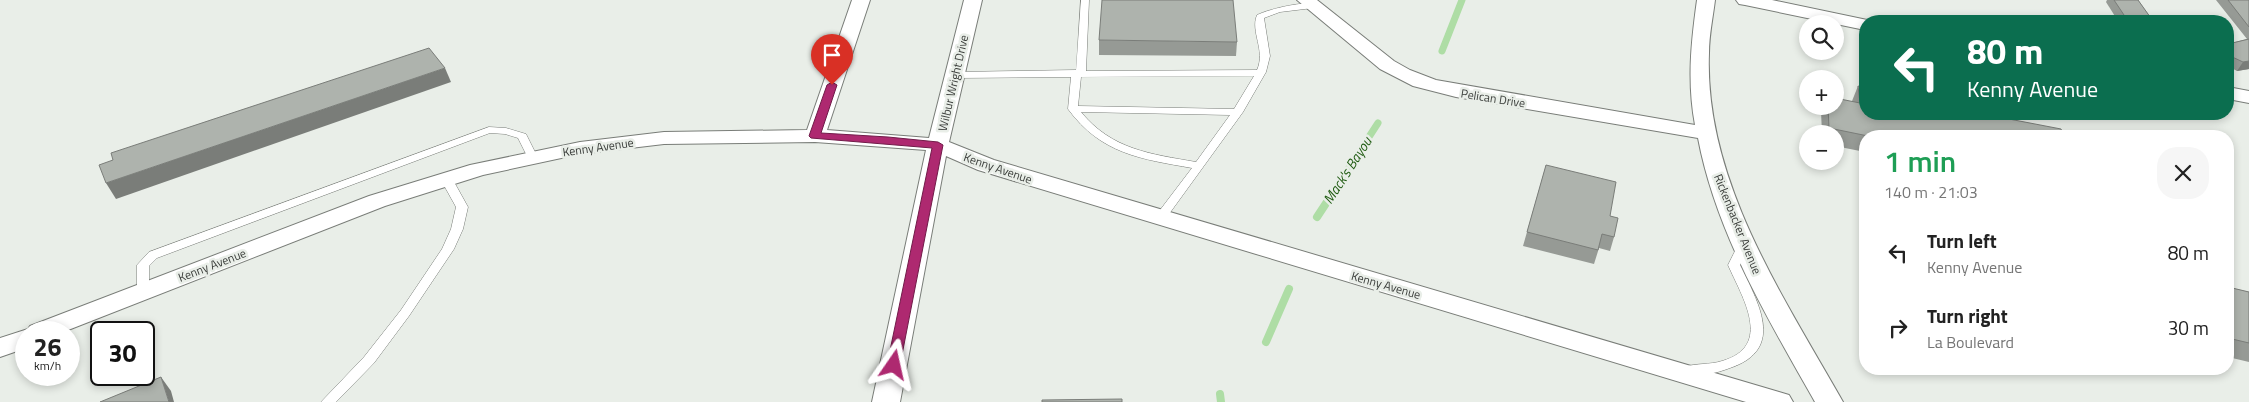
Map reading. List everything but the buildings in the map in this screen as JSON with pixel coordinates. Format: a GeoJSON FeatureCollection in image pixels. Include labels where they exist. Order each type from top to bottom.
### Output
{"type":"FeatureCollection","features":[{"type":"Feature","properties":{"kind":"street"},"geometry":{"type":"LineString","coordinates":[[815,136],[861,0]]}},
{"type":"Feature","properties":{"kind":"street","name":"Wilbur Wright Drive"},"geometry":{"type":"LineString","coordinates":[[886,402],[938,145],[973,0]]}},
{"type":"Feature","properties":{"kind":"street","name":"Rickenbacker Avenue"},"geometry":{"type":"LineString","coordinates":[[1706,0],[1701,22],[1698,53],[1707,132],[1723,192],[1744,244],[1773,306],[1829,402]]}},
{"type":"Feature","properties":{"kind":"street"},"geometry":{"type":"LineString","coordinates":[[1745,0],[1859,23]]}},
{"type":"Feature","properties":{"kind":"street","name":"Pelican Drive"},"geometry":{"type":"LineString","coordinates":[[1309,3],[1387,65],[1402,74],[1429,85],[1707,132]]}},
{"type":"Feature","properties":{"kind":"street"},"geometry":{"type":"LineString","coordinates":[[2234,94],[2249,98]]}},
{"type":"Feature","properties":{"kind":"street","name":"Kenny Avenue"},"geometry":{"type":"LineString","coordinates":[[68,321],[377,202],[478,170],[580,148],[664,138],[815,136],[938,145],[986,165],[1779,402]]}},
{"type":"Feature","properties":{"kind":"street"},"geometry":{"type":"LineString","coordinates":[[0,348],[15,342]]}},
{"type":"Feature","properties":{"kind":"lane"},"geometry":{"type":"LineString","coordinates":[[1086,0],[1079,73],[1073,109],[1084,126],[1104,141],[1129,152],[1199,166]]}},
{"type":"Feature","properties":{"kind":"lane"},"geometry":{"type":"LineString","coordinates":[[1160,218],[1238,112],[1260,73],[1265,62],[1263,36],[1259,27],[1260,16],[1282,8],[1309,3]]}},
{"type":"Feature","properties":{"kind":"lane"},"geometry":{"type":"LineString","coordinates":[[954,75],[1260,73]]}},
{"type":"Feature","properties":{"kind":"lane"},"geometry":{"type":"LineString","coordinates":[[1073,109],[1238,112]]}},
{"type":"Feature","properties":{"kind":"lane"},"geometry":{"type":"LineString","coordinates":[[143,292],[143,265],[153,255],[489,130],[506,130],[522,136],[532,158]]}},
{"type":"Feature","properties":{"kind":"lane"},"geometry":{"type":"LineString","coordinates":[[328,402],[369,360],[405,313],[448,249],[457,229],[462,207],[447,180]]}},
{"type":"Feature","properties":{"kind":"lane"},"geometry":{"type":"LineString","coordinates":[[1674,370],[1702,370],[1728,366],[1743,356],[1753,345],[1758,331],[1756,317],[1734,266],[1744,244]]}},
{"type":"Feature","properties":{"kind":"waterway","name":"Mack's Bayou"},"geometry":{"type":"LineString","coordinates":[[1442,51],[1462,0]]}},
{"type":"Feature","properties":{"kind":"waterway","name":"Mack's Bayou"},"geometry":{"type":"LineString","coordinates":[[1341,180],[1378,123]]}},
{"type":"Feature","properties":{"kind":"waterway","name":"Mack's Bayou"},"geometry":{"type":"LineString","coordinates":[[1317,217],[1342,179]]}},
{"type":"Feature","properties":{"kind":"waterway","name":"Mack's Bayou"},"geometry":{"type":"LineString","coordinates":[[1266,342],[1289,289]]}},
{"type":"Feature","properties":{"kind":"waterway","name":"Mack's Bayou"},"geometry":{"type":"LineString","coordinates":[[1220,394],[1221,402]]}},
{"type":"Feature","properties":{"kind":"route"},"geometry":{"type":"LineString","coordinates":[[832,85],[815,136],[938,145],[894,365]]}}]}
